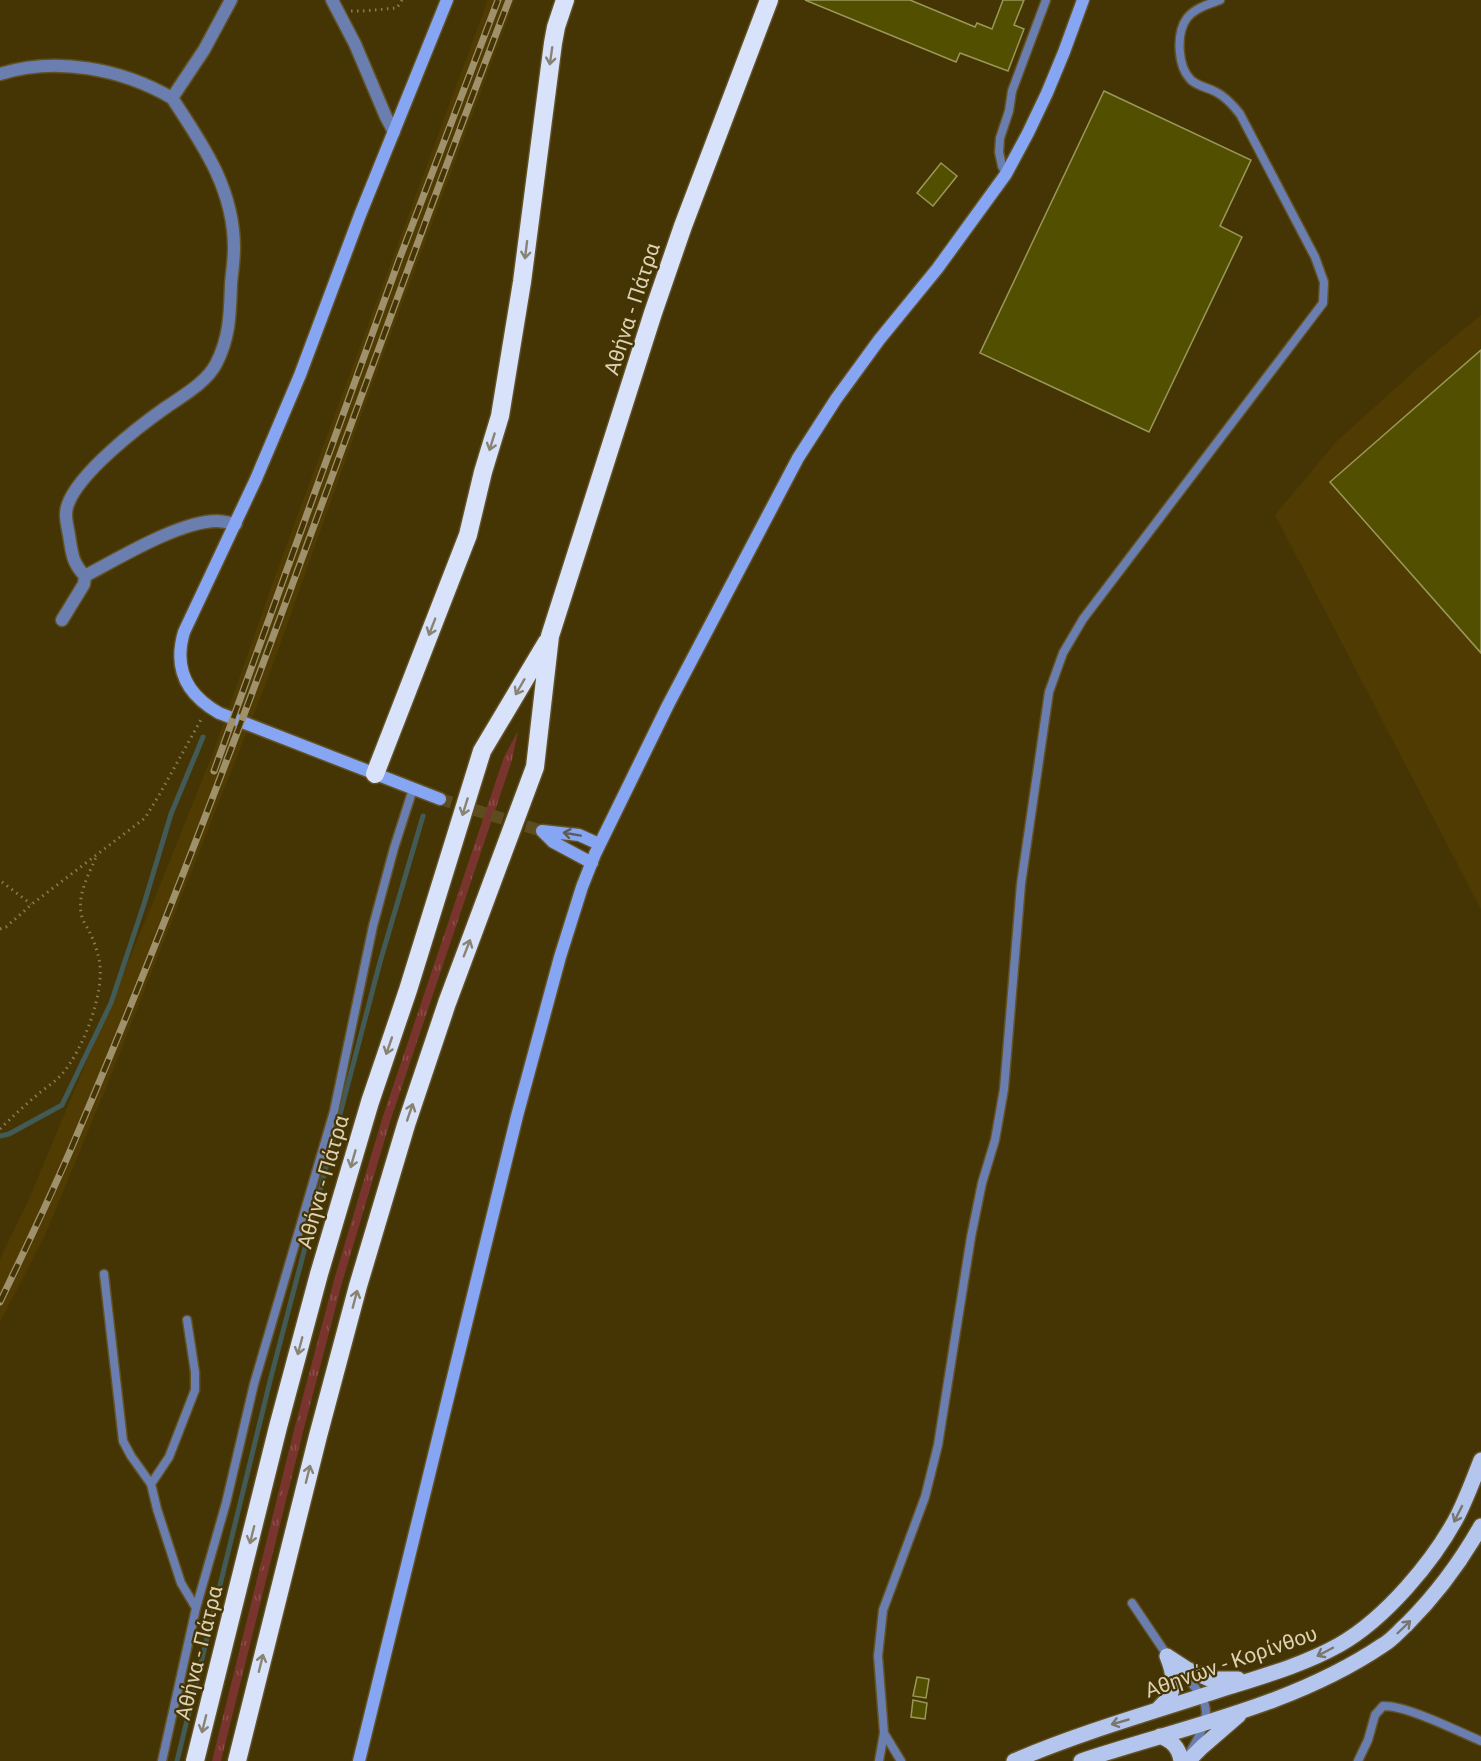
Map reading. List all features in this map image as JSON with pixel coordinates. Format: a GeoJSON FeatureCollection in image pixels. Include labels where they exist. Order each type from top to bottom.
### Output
{"type":"FeatureCollection","features":[{"type":"Feature","properties":{"kind":"highway"},"geometry":{"type":"LineString","coordinates":[[375,774],[468,535],[483,472],[500,416],[522,282],[553,43],[565,0]]}},
{"type":"Feature","properties":{"kind":"highway","name":"Αθήνα - Πάτρα"},"geometry":{"type":"LineString","coordinates":[[237,1761],[321,1425],[358,1286],[405,1125],[447,1003],[535,767],[550,636],[683,225],[769,0]]}},
{"type":"Feature","properties":{"kind":"highway","name":"Αθήνα - Πάτρα"},"geometry":{"type":"LineString","coordinates":[[195,1761],[278,1427],[319,1274],[370,1102],[408,990],[483,751],[550,636]]}},
{"type":"Feature","properties":{"kind":"main road","name":"Αθηνών - Κορίνθου"},"geometry":{"type":"LineString","coordinates":[[1014,1761],[1108,1725],[1259,1678],[1312,1659],[1341,1644],[1395,1600],[1441,1543],[1458,1515],[1481,1460]]}},
{"type":"Feature","properties":{"kind":"main road","name":"Αθηνών - Κορίνθου"},"geometry":{"type":"LineString","coordinates":[[1081,1761],[1282,1697],[1320,1680],[1385,1645],[1423,1608],[1461,1560],[1481,1526]]}},
{"type":"Feature","properties":{"kind":"main road"},"geometry":{"type":"LineString","coordinates":[[1167,1656],[1209,1679],[1259,1678]]}},
{"type":"Feature","properties":{"kind":"main road"},"geometry":{"type":"LineString","coordinates":[[1156,1711],[1170,1695],[1173,1681],[1172,1668],[1167,1656]]}},
{"type":"Feature","properties":{"kind":"main road"},"geometry":{"type":"LineString","coordinates":[[1160,1736],[1170,1740],[1178,1748],[1184,1761],[1250,1708]]}},
{"type":"Feature","properties":{"kind":"street"},"geometry":{"type":"LineString","coordinates":[[172,98],[199,58],[231,0]]}},
{"type":"Feature","properties":{"kind":"street"},"geometry":{"type":"LineString","coordinates":[[440,799],[208,707],[190,690],[181,666],[181,643],[203,590],[236,524],[300,375],[360,215],[447,0]]}},
{"type":"Feature","properties":{"kind":"street"},"geometry":{"type":"LineString","coordinates":[[359,1761],[517,1116],[560,957],[599,844],[673,694],[798,458],[836,399],[879,340],[938,269],[1006,174],[1047,93],[1083,0]]}},
{"type":"Feature","properties":{"kind":"street"},"geometry":{"type":"LineString","coordinates":[[333,2],[355,44],[394,132]]}},
{"type":"Feature","properties":{"kind":"street"},"geometry":{"type":"LineString","coordinates":[[0,74],[49,65],[86,68],[125,76],[159,90],[172,98],[210,158],[220,178],[230,211],[234,247],[230,324],[224,346],[215,366],[203,380],[124,440],[94,467],[75,490],[68,503],[65,516],[76,567],[85,576]]}},
{"type":"Feature","properties":{"kind":"street"},"geometry":{"type":"LineString","coordinates":[[85,576],[142,546],[189,526],[218,521],[236,524]]}},
{"type":"Feature","properties":{"kind":"street"},"geometry":{"type":"LineString","coordinates":[[62,620],[84,584],[85,576]]}},
{"type":"Feature","properties":{"kind":"street"},"geometry":{"type":"LineString","coordinates":[[592,863],[553,842],[542,831],[579,835],[599,844]]}},
{"type":"Feature","properties":{"kind":"lane"},"geometry":{"type":"LineString","coordinates":[[1006,174],[999,152],[1000,138],[1010,111],[1011,91],[1046,0]]}},
{"type":"Feature","properties":{"kind":"lane"},"geometry":{"type":"LineString","coordinates":[[879,1761],[884,1733],[878,1656],[883,1610],[926,1497],[971,1237],[982,1183],[995,1140],[1002,1100],[1021,884],[1049,692],[1063,653],[1083,619],[1323,303],[1324,282],[1315,257],[1240,114],[1228,99],[1215,91],[1200,87],[1188,78],[1182,65],[1180,50],[1182,28],[1188,17],[1202,7],[1220,0]]}},
{"type":"Feature","properties":{"kind":"lane"},"geometry":{"type":"LineString","coordinates":[[162,1761],[196,1608],[226,1503],[254,1384],[334,1111],[373,926],[413,789]]}},
{"type":"Feature","properties":{"kind":"lane"},"geometry":{"type":"LineString","coordinates":[[104,1274],[123,1441],[151,1484],[181,1583],[196,1608]]}},
{"type":"Feature","properties":{"kind":"lane"},"geometry":{"type":"LineString","coordinates":[[151,1484],[169,1457],[195,1390],[196,1382],[186,1320]]}},
{"type":"Feature","properties":{"kind":"lane"},"geometry":{"type":"LineString","coordinates":[[1132,1603],[1167,1656],[1192,1683],[1206,1709],[1206,1722],[1184,1761]]}},
{"type":"Feature","properties":{"kind":"lane"},"geometry":{"type":"LineString","coordinates":[[1358,1761],[1368,1740],[1375,1714],[1383,1706],[1413,1713],[1481,1741]]}},
{"type":"Feature","properties":{"kind":"lane"},"geometry":{"type":"LineString","coordinates":[[884,1733],[901,1761]]}},
{"type":"Feature","properties":{"kind":"path"},"geometry":{"type":"LineString","coordinates":[[333,2],[348,10],[381,10],[397,8],[402,0]]}},
{"type":"Feature","properties":{"kind":"path"},"geometry":{"type":"LineString","coordinates":[[0,929],[6,927],[32,904],[145,818],[208,707]]}},
{"type":"Feature","properties":{"kind":"path"},"geometry":{"type":"LineString","coordinates":[[0,1129],[60,1076],[72,1060],[93,1013],[99,995],[102,972],[94,941],[82,917],[81,897],[97,855]]}},
{"type":"Feature","properties":{"kind":"path"},"geometry":{"type":"LineString","coordinates":[[2,882],[32,904]]}},
{"type":"Feature","properties":{"kind":"shaded area"},"geometry":{"type":"Polygon","coordinates":[[[488,0],[515,0],[375,377],[268,678],[105,1090],[45,1235],[0,1322],[0,1259],[29,1199],[213,753],[276,574],[488,0]]]}},
{"type":"Feature","properties":{"kind":"shaded area"},"geometry":{"type":"Polygon","coordinates":[[[1481,315],[1481,909],[1275,515],[1337,441],[1481,315]]]}},
{"type":"Feature","properties":{"kind":"green space"},"geometry":{"type":"Polygon","coordinates":[[[518,731],[512,760],[390,1122],[342,1283],[221,1761],[212,1761],[294,1430],[334,1280],[382,1119],[504,757],[518,731]]]}},
{"type":"Feature","properties":{"kind":"building"},"geometry":{"type":"Polygon","coordinates":[[[805,0],[910,0],[975,27],[977,23],[992,29],[1003,0],[1024,0],[1014,25],[1024,29],[1008,71],[960,53],[956,62],[805,0]]]}},
{"type":"Feature","properties":{"kind":"building"},"geometry":{"type":"Polygon","coordinates":[[[1104,91],[1251,160],[1220,226],[1242,237],[1149,432],[980,353],[1104,91]]]}},
{"type":"Feature","properties":{"kind":"building"},"geometry":{"type":"Polygon","coordinates":[[[941,163],[957,176],[933,206],[917,193],[941,163]]]}},
{"type":"Feature","properties":{"kind":"building"},"geometry":{"type":"Polygon","coordinates":[[[1481,350],[1481,653],[1330,482],[1481,350]]]}},
{"type":"Feature","properties":{"kind":"building"},"geometry":{"type":"Polygon","coordinates":[[[917,1677],[929,1679],[926,1698],[913,1696],[917,1677]]]}},
{"type":"Feature","properties":{"kind":"building"},"geometry":{"type":"Polygon","coordinates":[[[913,1700],[927,1703],[925,1719],[911,1717],[913,1700]]]}},
{"type":"Feature","properties":{"kind":"waterway"},"geometry":{"type":"LineString","coordinates":[[0,1136],[9,1134],[62,1105],[111,1003],[171,814],[203,737]]}},
{"type":"Feature","properties":{"kind":"waterway"},"geometry":{"type":"LineString","coordinates":[[177,1761],[271,1377],[380,962],[423,816]]}},
{"type":"Feature","properties":{"kind":"tunnel"},"geometry":{"type":"LineString","coordinates":[[440,799],[542,831]]}},
{"type":"Feature","properties":{"kind":"railway"},"geometry":{"type":"LineString","coordinates":[[214,771],[399,260],[498,0]]}},
{"type":"Feature","properties":{"kind":"railway"},"geometry":{"type":"LineString","coordinates":[[0,1302],[70,1152],[192,850],[509,0]]}}]}
